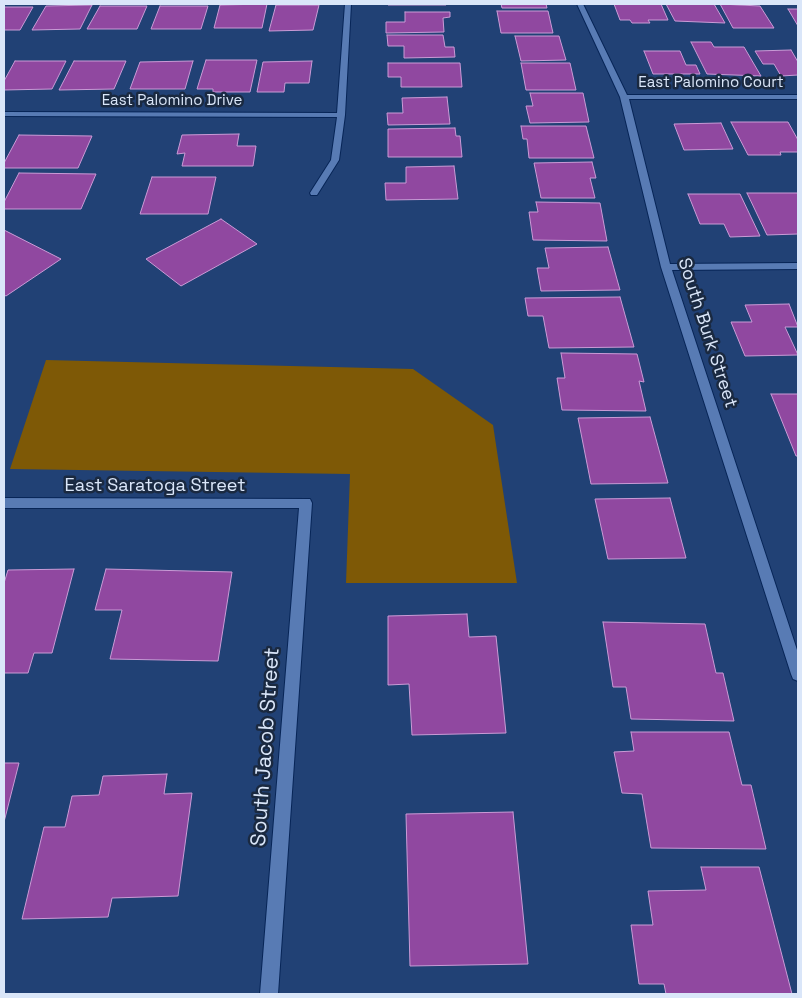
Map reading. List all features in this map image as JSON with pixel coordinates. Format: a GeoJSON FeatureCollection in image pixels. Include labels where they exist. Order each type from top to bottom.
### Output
{"type":"FeatureCollection","features":[{"type":"Feature","properties":{"kind":"street"},"geometry":{"type":"LineString","coordinates":[[314,193],[335,160],[341,114],[348,4]]}},
{"type":"Feature","properties":{"kind":"street","name":"South Burk Street"},"geometry":{"type":"LineString","coordinates":[[580,4],[624,97],[666,266],[798,674]]}},
{"type":"Feature","properties":{"kind":"street","name":"East Palomino Court"},"geometry":{"type":"LineString","coordinates":[[624,97],[798,97]]}},
{"type":"Feature","properties":{"kind":"street","name":"East Palomino Drive"},"geometry":{"type":"LineString","coordinates":[[4,114],[341,114]]}},
{"type":"Feature","properties":{"kind":"street"},"geometry":{"type":"LineString","coordinates":[[666,266],[798,266]]}},
{"type":"Feature","properties":{"kind":"street","name":"East Saratoga Street"},"geometry":{"type":"LineString","coordinates":[[4,503],[306,504]]}},
{"type":"Feature","properties":{"kind":"street","name":"South Jacob Street"},"geometry":{"type":"LineString","coordinates":[[269,994],[306,504]]}},
{"type":"Feature","properties":{"kind":"shaded area"},"geometry":{"type":"Polygon","coordinates":[[[46,360],[413,369],[493,425],[517,583],[346,583],[350,474],[10,469],[46,360]]]}},
{"type":"Feature","properties":{"kind":"building"},"geometry":{"type":"Polygon","coordinates":[[[267,4],[262,28],[214,28],[220,5],[267,4]]]}},
{"type":"Feature","properties":{"kind":"building"},"geometry":{"type":"Polygon","coordinates":[[[446,4],[446,5],[388,5],[446,4]]]}},
{"type":"Feature","properties":{"kind":"building"},"geometry":{"type":"Polygon","coordinates":[[[501,4],[546,4],[547,8],[502,8],[501,4]]]}},
{"type":"Feature","properties":{"kind":"building"},"geometry":{"type":"Polygon","coordinates":[[[614,4],[661,4],[668,20],[648,20],[650,23],[632,23],[630,20],[620,20],[614,4]]]}},
{"type":"Feature","properties":{"kind":"building"},"geometry":{"type":"Polygon","coordinates":[[[666,4],[714,4],[725,23],[675,21],[666,4]]]}},
{"type":"Feature","properties":{"kind":"building"},"geometry":{"type":"Polygon","coordinates":[[[720,4],[760,6],[774,28],[733,28],[720,4]]]}},
{"type":"Feature","properties":{"kind":"building"},"geometry":{"type":"Polygon","coordinates":[[[92,5],[80,29],[32,30],[46,6],[92,5]]]}},
{"type":"Feature","properties":{"kind":"building"},"geometry":{"type":"Polygon","coordinates":[[[276,5],[319,5],[313,30],[269,31],[276,5]]]}},
{"type":"Feature","properties":{"kind":"building"},"geometry":{"type":"Polygon","coordinates":[[[100,6],[147,6],[137,29],[87,29],[100,6]]]}},
{"type":"Feature","properties":{"kind":"building"},"geometry":{"type":"Polygon","coordinates":[[[160,6],[208,6],[201,29],[151,29],[160,6]]]}},
{"type":"Feature","properties":{"kind":"building"},"geometry":{"type":"Polygon","coordinates":[[[4,7],[33,7],[20,30],[4,30],[4,7]]]}},
{"type":"Feature","properties":{"kind":"building"},"geometry":{"type":"Polygon","coordinates":[[[788,9],[798,9],[798,26],[788,9]]]}},
{"type":"Feature","properties":{"kind":"building"},"geometry":{"type":"Polygon","coordinates":[[[497,11],[548,11],[553,33],[501,33],[497,11]]]}},
{"type":"Feature","properties":{"kind":"building"},"geometry":{"type":"Polygon","coordinates":[[[405,12],[450,12],[450,17],[443,18],[444,32],[386,33],[386,22],[405,22],[405,12]]]}},
{"type":"Feature","properties":{"kind":"building"},"geometry":{"type":"Polygon","coordinates":[[[387,35],[443,35],[445,47],[454,47],[455,57],[404,58],[404,46],[388,46],[387,35]]]}},
{"type":"Feature","properties":{"kind":"building"},"geometry":{"type":"Polygon","coordinates":[[[515,36],[559,36],[566,60],[521,61],[515,36]]]}},
{"type":"Feature","properties":{"kind":"building"},"geometry":{"type":"Polygon","coordinates":[[[691,42],[711,42],[714,47],[744,47],[761,76],[707,74],[691,42]]]}},
{"type":"Feature","properties":{"kind":"building"},"geometry":{"type":"Polygon","coordinates":[[[791,50],[798,62],[798,75],[781,76],[774,64],[763,64],[755,51],[791,50]]]}},
{"type":"Feature","properties":{"kind":"building"},"geometry":{"type":"Polygon","coordinates":[[[644,51],[680,51],[686,65],[696,65],[700,74],[653,74],[644,51]]]}},
{"type":"Feature","properties":{"kind":"building"},"geometry":{"type":"Polygon","coordinates":[[[206,60],[257,60],[250,92],[213,92],[213,89],[197,89],[206,60]]]}},
{"type":"Feature","properties":{"kind":"building"},"geometry":{"type":"Polygon","coordinates":[[[15,61],[66,61],[52,89],[4,90],[4,81],[15,61]]]}},
{"type":"Feature","properties":{"kind":"building"},"geometry":{"type":"Polygon","coordinates":[[[74,61],[126,61],[114,89],[59,90],[74,61]]]}},
{"type":"Feature","properties":{"kind":"building"},"geometry":{"type":"Polygon","coordinates":[[[193,61],[185,89],[130,89],[140,62],[193,61]]]}},
{"type":"Feature","properties":{"kind":"building"},"geometry":{"type":"Polygon","coordinates":[[[312,61],[309,83],[285,83],[284,92],[257,92],[263,62],[312,61]]]}},
{"type":"Feature","properties":{"kind":"building"},"geometry":{"type":"Polygon","coordinates":[[[388,63],[460,63],[462,87],[401,87],[401,77],[388,77],[388,63]]]}},
{"type":"Feature","properties":{"kind":"building"},"geometry":{"type":"Polygon","coordinates":[[[521,63],[570,63],[576,90],[526,90],[521,63]]]}},
{"type":"Feature","properties":{"kind":"building"},"geometry":{"type":"Polygon","coordinates":[[[530,93],[583,93],[589,122],[530,123],[526,106],[533,106],[530,93]]]}},
{"type":"Feature","properties":{"kind":"building"},"geometry":{"type":"Polygon","coordinates":[[[447,97],[450,124],[388,125],[387,113],[403,113],[402,98],[447,97]]]}},
{"type":"Feature","properties":{"kind":"building"},"geometry":{"type":"Polygon","coordinates":[[[731,122],[788,122],[798,140],[798,152],[780,152],[781,155],[748,155],[731,122]]]}},
{"type":"Feature","properties":{"kind":"building"},"geometry":{"type":"Polygon","coordinates":[[[721,123],[733,149],[684,150],[674,124],[721,123]]]}},
{"type":"Feature","properties":{"kind":"building"},"geometry":{"type":"Polygon","coordinates":[[[521,126],[586,126],[594,158],[529,158],[527,139],[523,139],[521,126]]]}},
{"type":"Feature","properties":{"kind":"building"},"geometry":{"type":"Polygon","coordinates":[[[455,128],[456,136],[460,136],[462,157],[388,157],[388,129],[455,128]]]}},
{"type":"Feature","properties":{"kind":"building"},"geometry":{"type":"Polygon","coordinates":[[[239,134],[237,146],[256,146],[253,166],[182,166],[185,153],[177,154],[182,135],[239,134]]]}},
{"type":"Feature","properties":{"kind":"building"},"geometry":{"type":"Polygon","coordinates":[[[19,135],[92,136],[78,168],[4,168],[4,163],[19,135]]]}},
{"type":"Feature","properties":{"kind":"building"},"geometry":{"type":"Polygon","coordinates":[[[592,162],[596,178],[590,178],[595,198],[541,198],[534,163],[592,162]]]}},
{"type":"Feature","properties":{"kind":"building"},"geometry":{"type":"Polygon","coordinates":[[[454,166],[458,199],[386,200],[385,183],[406,183],[406,167],[454,166]]]}},
{"type":"Feature","properties":{"kind":"building"},"geometry":{"type":"Polygon","coordinates":[[[19,173],[96,174],[81,209],[4,209],[4,202],[19,173]]]}},
{"type":"Feature","properties":{"kind":"building"},"geometry":{"type":"Polygon","coordinates":[[[152,177],[216,177],[208,214],[140,214],[152,177]]]}},
{"type":"Feature","properties":{"kind":"building"},"geometry":{"type":"Polygon","coordinates":[[[747,193],[798,193],[798,234],[767,235],[747,193]]]}},
{"type":"Feature","properties":{"kind":"building"},"geometry":{"type":"Polygon","coordinates":[[[688,194],[740,194],[760,236],[730,237],[724,224],[700,224],[688,194]]]}},
{"type":"Feature","properties":{"kind":"building"},"geometry":{"type":"Polygon","coordinates":[[[536,202],[600,203],[607,241],[533,240],[529,212],[538,212],[536,202]]]}},
{"type":"Feature","properties":{"kind":"building"},"geometry":{"type":"Polygon","coordinates":[[[221,219],[257,244],[181,286],[146,259],[221,219]]]}},
{"type":"Feature","properties":{"kind":"building"},"geometry":{"type":"Polygon","coordinates":[[[4,230],[61,259],[6,296],[4,295],[4,230]]]}},
{"type":"Feature","properties":{"kind":"building"},"geometry":{"type":"Polygon","coordinates":[[[608,247],[620,290],[541,291],[537,268],[549,268],[545,248],[608,247]]]}},
{"type":"Feature","properties":{"kind":"building"},"geometry":{"type":"Polygon","coordinates":[[[620,297],[634,347],[549,348],[543,316],[528,316],[525,298],[620,297]]]}},
{"type":"Feature","properties":{"kind":"building"},"geometry":{"type":"Polygon","coordinates":[[[789,304],[798,327],[785,327],[798,355],[745,356],[731,322],[752,322],[745,305],[789,304]]]}},
{"type":"Feature","properties":{"kind":"building"},"geometry":{"type":"Polygon","coordinates":[[[561,353],[637,354],[644,382],[639,381],[646,411],[562,410],[557,378],[565,378],[561,353]]]}},
{"type":"Feature","properties":{"kind":"building"},"geometry":{"type":"Polygon","coordinates":[[[771,394],[798,394],[798,456],[796,456],[771,394]]]}},
{"type":"Feature","properties":{"kind":"building"},"geometry":{"type":"Polygon","coordinates":[[[650,417],[668,483],[591,484],[578,418],[650,417]]]}},
{"type":"Feature","properties":{"kind":"building"},"geometry":{"type":"Polygon","coordinates":[[[670,498],[686,558],[608,559],[595,499],[670,498]]]}},
{"type":"Feature","properties":{"kind":"building"},"geometry":{"type":"Polygon","coordinates":[[[74,569],[52,653],[34,653],[28,673],[4,673],[4,583],[8,570],[74,569]]]}},
{"type":"Feature","properties":{"kind":"building"},"geometry":{"type":"Polygon","coordinates":[[[106,569],[232,572],[218,661],[110,659],[122,610],[95,610],[106,569]]]}},
{"type":"Feature","properties":{"kind":"building"},"geometry":{"type":"Polygon","coordinates":[[[467,614],[469,637],[496,636],[506,733],[412,735],[409,684],[388,685],[388,616],[467,614]]]}},
{"type":"Feature","properties":{"kind":"building"},"geometry":{"type":"Polygon","coordinates":[[[603,622],[705,624],[716,673],[723,673],[734,721],[631,719],[626,687],[613,687],[603,622]]]}},
{"type":"Feature","properties":{"kind":"building"},"geometry":{"type":"Polygon","coordinates":[[[631,732],[729,732],[742,785],[751,785],[766,849],[651,848],[642,794],[622,793],[614,752],[634,751],[631,732]]]}},
{"type":"Feature","properties":{"kind":"building"},"geometry":{"type":"Polygon","coordinates":[[[4,763],[19,763],[4,822],[4,763]]]}},
{"type":"Feature","properties":{"kind":"building"},"geometry":{"type":"Polygon","coordinates":[[[167,774],[164,794],[192,793],[178,896],[112,898],[108,917],[22,919],[44,827],[65,827],[72,796],[99,795],[103,776],[167,774]]]}},
{"type":"Feature","properties":{"kind":"building"},"geometry":{"type":"Polygon","coordinates":[[[513,812],[528,964],[410,966],[406,814],[513,812]]]}},
{"type":"Feature","properties":{"kind":"building"},"geometry":{"type":"Polygon","coordinates":[[[701,867],[759,867],[792,994],[666,994],[664,984],[639,984],[631,925],[653,925],[648,891],[706,890],[701,867]]]}}]}
